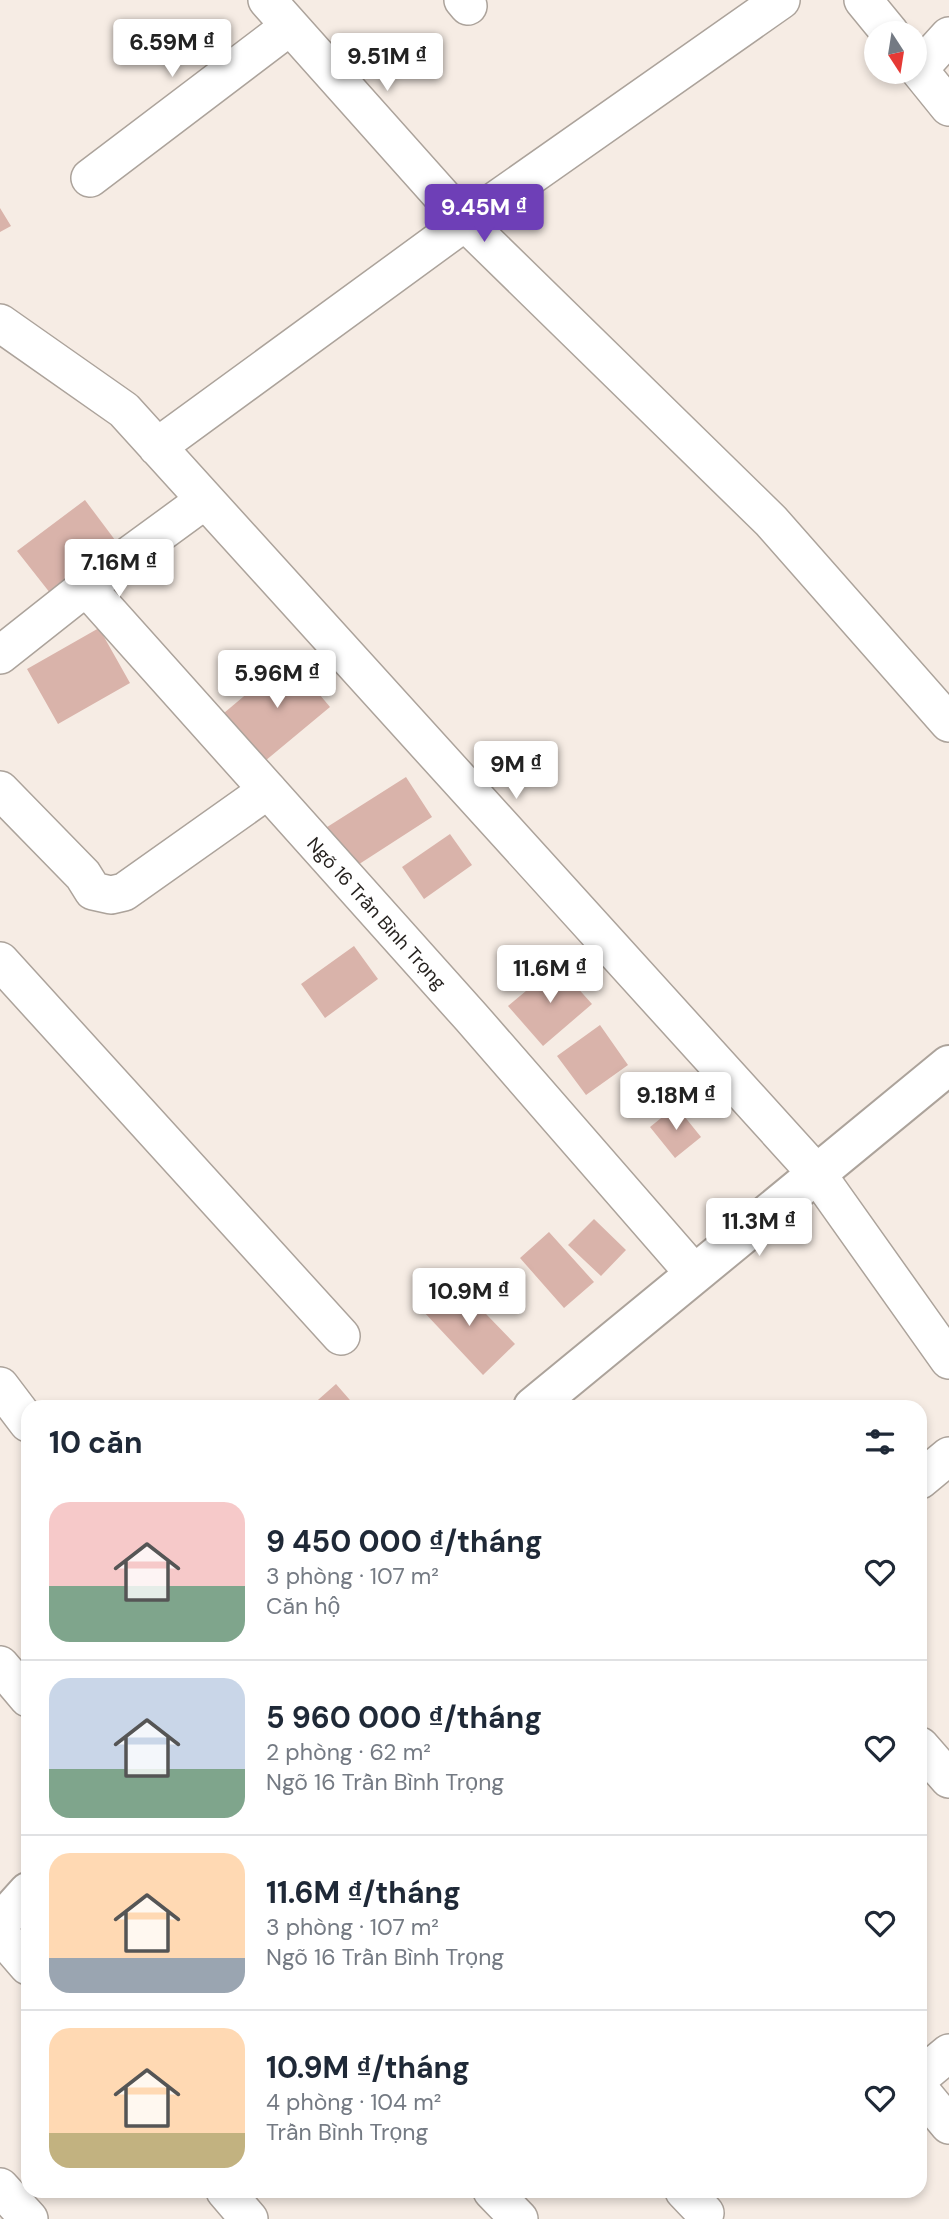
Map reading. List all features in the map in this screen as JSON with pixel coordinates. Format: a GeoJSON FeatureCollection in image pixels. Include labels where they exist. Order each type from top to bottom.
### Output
{"type":"FeatureCollection","features":[{"type":"Feature","properties":{"kind":"street"},"geometry":{"type":"LineString","coordinates":[[157,447],[465,222],[781,0]]}},
{"type":"Feature","properties":{"kind":"street"},"geometry":{"type":"LineString","coordinates":[[863,0],[880,21]]}},
{"type":"Feature","properties":{"kind":"street"},"geometry":{"type":"LineString","coordinates":[[90,178],[278,13],[465,222],[771,521],[949,723]]}},
{"type":"Feature","properties":{"kind":"street"},"geometry":{"type":"LineString","coordinates":[[928,56],[949,36]]}},
{"type":"Feature","properties":{"kind":"street"},"geometry":{"type":"LineString","coordinates":[[928,81],[949,107]]}},
{"type":"Feature","properties":{"kind":"street"},"geometry":{"type":"LineString","coordinates":[[0,323],[124,410],[817,1174],[949,1360]]}},
{"type":"Feature","properties":{"kind":"street"},"geometry":{"type":"LineString","coordinates":[[0,656],[86,587],[205,500]]}},
{"type":"Feature","properties":{"kind":"street","name":"Ngõ 16 Trần Bình Trọng"},"geometry":{"type":"LineString","coordinates":[[86,587],[602,1165],[693,1272]]}},
{"type":"Feature","properties":{"kind":"street"},"geometry":{"type":"LineString","coordinates":[[0,790],[83,875],[93,891],[111,895],[124,892],[268,790]]}},
{"type":"Feature","properties":{"kind":"street"},"geometry":{"type":"LineString","coordinates":[[0,961],[341,1336]]}},
{"type":"Feature","properties":{"kind":"street"},"geometry":{"type":"LineString","coordinates":[[541,1400],[693,1272],[949,1065]]}},
{"type":"Feature","properties":{"kind":"street"},"geometry":{"type":"LineString","coordinates":[[0,1386],[21,1414]]}},
{"type":"Feature","properties":{"kind":"street"},"geometry":{"type":"LineString","coordinates":[[927,1474],[949,1456]]}},
{"type":"Feature","properties":{"kind":"street"},"geometry":{"type":"LineString","coordinates":[[0,1665],[21,1690]]}},
{"type":"Feature","properties":{"kind":"street"},"geometry":{"type":"LineString","coordinates":[[927,1754],[949,1779]]}},
{"type":"Feature","properties":{"kind":"street"},"geometry":{"type":"LineString","coordinates":[[0,1923],[21,1900]]}},
{"type":"Feature","properties":{"kind":"street"},"geometry":{"type":"LineString","coordinates":[[0,1934],[21,1958]]}},
{"type":"Feature","properties":{"kind":"street"},"geometry":{"type":"LineString","coordinates":[[927,2071],[949,2053]]}},
{"type":"Feature","properties":{"kind":"street"},"geometry":{"type":"LineString","coordinates":[[927,2098],[949,2125]]}},
{"type":"Feature","properties":{"kind":"street"},"geometry":{"type":"LineString","coordinates":[[0,2187],[29,2219]]}},
{"type":"Feature","properties":{"kind":"street"},"geometry":{"type":"LineString","coordinates":[[499,2198],[519,2219]]}},
{"type":"Feature","properties":{"kind":"building"},"geometry":{"type":"Polygon","coordinates":[[[0,208],[11,226],[0,232],[0,208]]]}},
{"type":"Feature","properties":{"kind":"building"},"geometry":{"type":"Polygon","coordinates":[[[85,500],[121,548],[54,598],[17,551],[85,500]]]}},
{"type":"Feature","properties":{"kind":"building"},"geometry":{"type":"Polygon","coordinates":[[[99,628],[130,683],[58,724],[27,669],[99,628]]]}},
{"type":"Feature","properties":{"kind":"building"},"geometry":{"type":"Polygon","coordinates":[[[289,658],[330,707],[265,761],[224,713],[289,658]]]}},
{"type":"Feature","properties":{"kind":"building"},"geometry":{"type":"Polygon","coordinates":[[[406,777],[432,817],[350,870],[324,829],[406,777]]]}},
{"type":"Feature","properties":{"kind":"building"},"geometry":{"type":"Polygon","coordinates":[[[450,834],[472,865],[424,899],[402,867],[450,834]]]}},
{"type":"Feature","properties":{"kind":"building"},"geometry":{"type":"Polygon","coordinates":[[[354,946],[378,979],[325,1018],[301,984],[354,946]]]}},
{"type":"Feature","properties":{"kind":"building"},"geometry":{"type":"Polygon","coordinates":[[[557,965],[592,1004],[543,1046],[508,1006],[557,965]]]}},
{"type":"Feature","properties":{"kind":"building"},"geometry":{"type":"Polygon","coordinates":[[[600,1025],[628,1065],[586,1095],[557,1056],[600,1025]]]}},
{"type":"Feature","properties":{"kind":"building"},"geometry":{"type":"Polygon","coordinates":[[[676,1106],[701,1137],[675,1158],[650,1127],[676,1106]]]}},
{"type":"Feature","properties":{"kind":"building"},"geometry":{"type":"Polygon","coordinates":[[[594,1219],[626,1250],[601,1276],[568,1245],[594,1219]]]}},
{"type":"Feature","properties":{"kind":"building"},"geometry":{"type":"Polygon","coordinates":[[[549,1232],[594,1282],[564,1308],[520,1258],[549,1232]]]}},
{"type":"Feature","properties":{"kind":"building"},"geometry":{"type":"Polygon","coordinates":[[[455,1282],[515,1344],[483,1375],[423,1311],[455,1282]]]}},
{"type":"Feature","properties":{"kind":"building"},"geometry":{"type":"Polygon","coordinates":[[[336,1384],[350,1400],[318,1400],[336,1384]]]}}]}
